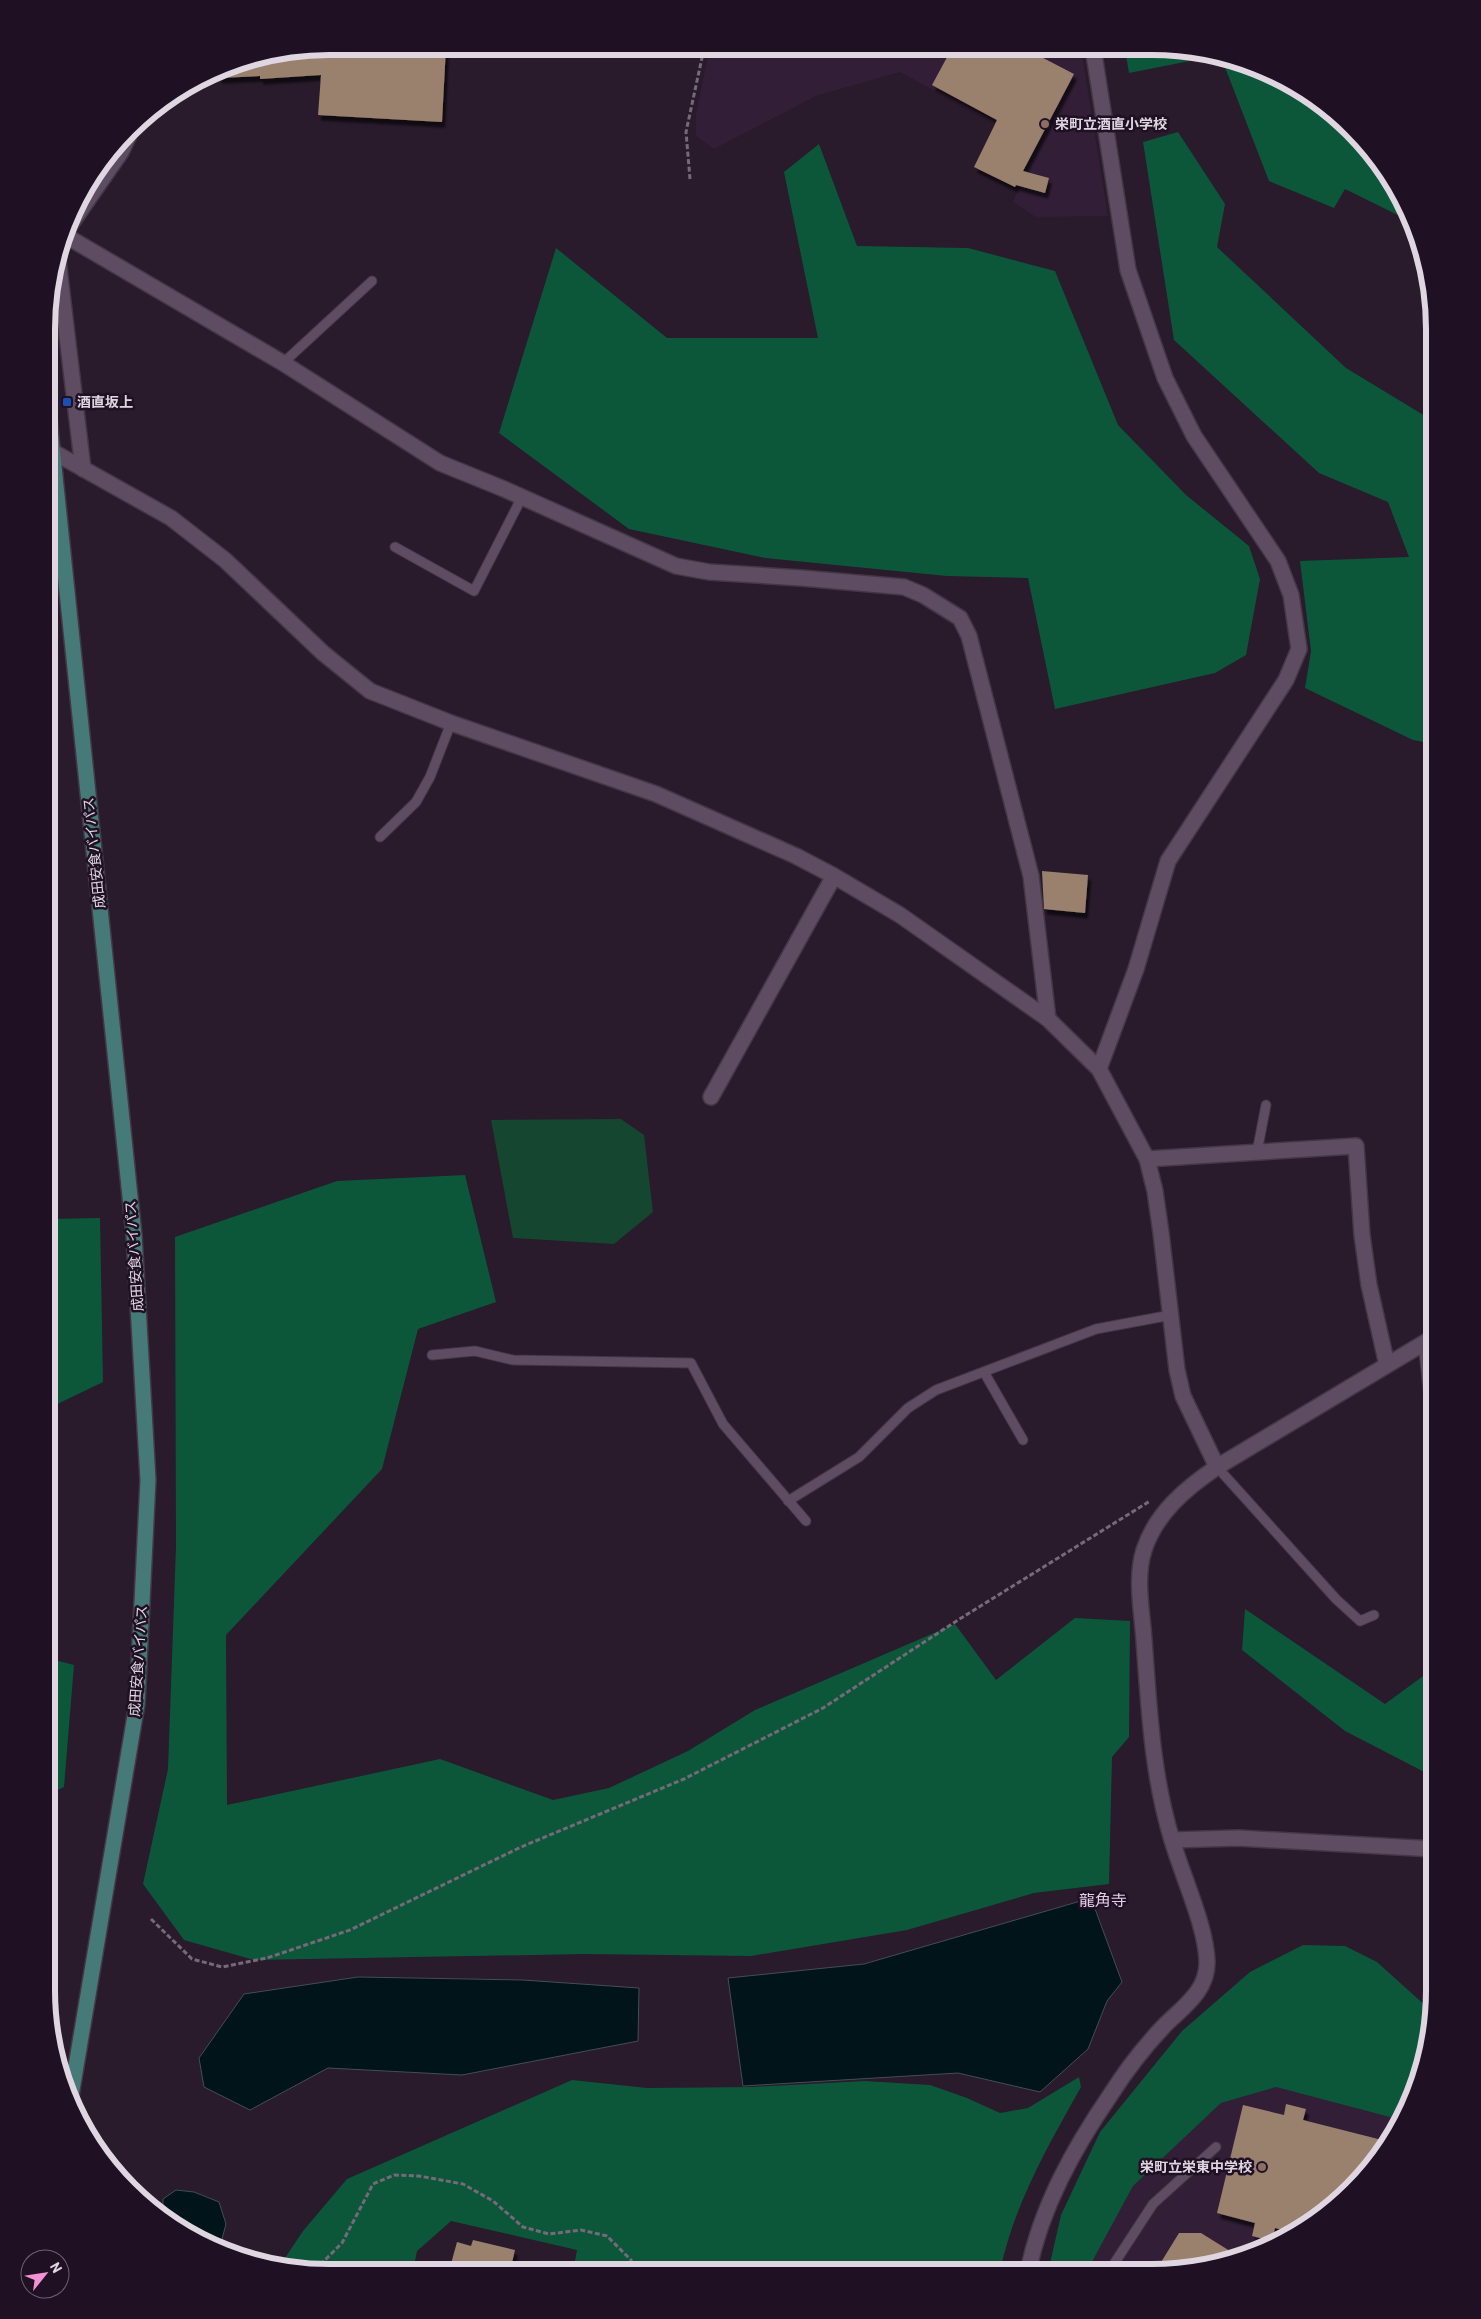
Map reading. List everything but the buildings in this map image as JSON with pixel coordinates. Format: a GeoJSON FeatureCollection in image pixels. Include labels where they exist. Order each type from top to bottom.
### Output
{"type":"FeatureCollection","features":[{"type":"Feature","properties":{"kind":"main road","name":"成田安食バイパス"},"geometry":{"type":"LineString","coordinates":[[55,514],[134,1235],[148,1480],[137,1704],[73,2086]]}},
{"type":"Feature","properties":{"kind":"street"},"geometry":{"type":"LineString","coordinates":[[1094,55],[1128,270],[1158,360],[1194,436],[1278,562],[1291,595],[1299,649],[1286,680],[1168,861],[1136,969],[1099,1069]]}},
{"type":"Feature","properties":{"kind":"street"},"geometry":{"type":"LineString","coordinates":[[87,200],[122,149]]}},
{"type":"Feature","properties":{"kind":"street"},"geometry":{"type":"LineString","coordinates":[[71,239],[282,363],[440,463],[522,497],[676,566],[709,572],[904,587],[923,594],[960,618],[969,636],[1030,876],[1048,1019]]}},
{"type":"Feature","properties":{"kind":"street"},"geometry":{"type":"LineString","coordinates":[[60,276],[83,469]]}},
{"type":"Feature","properties":{"kind":"street"},"geometry":{"type":"LineString","coordinates":[[55,452],[171,518],[203,542],[225,560],[323,653],[370,691],[451,724],[656,794],[796,856],[900,915],[1048,1019],[1099,1069],[1147,1159],[1155,1191],[1161,1233],[1177,1370],[1183,1396],[1217,1467]]}},
{"type":"Feature","properties":{"kind":"street"},"geometry":{"type":"LineString","coordinates":[[710,1097],[834,876]]}},
{"type":"Feature","properties":{"kind":"street"},"geometry":{"type":"LineString","coordinates":[[1147,1159],[1356,1146],[1362,1235],[1368,1277],[1387,1365]]}},
{"type":"Feature","properties":{"kind":"street"},"geometry":{"type":"LineString","coordinates":[[1030,2264],[1032,2251],[1052,2193],[1080,2144],[1112,2092],[1164,2027],[1186,2008],[1202,1986],[1207,1964],[1206,1943],[1172,1840],[1159,1792],[1150,1714],[1140,1584],[1143,1552],[1156,1522],[1188,1487],[1217,1467],[1426,1342]]}},
{"type":"Feature","properties":{"kind":"street"},"geometry":{"type":"LineString","coordinates":[[1172,1840],[1238,1838],[1426,1849]]}},
{"type":"Feature","properties":{"kind":"lane"},"geometry":{"type":"LineString","coordinates":[[282,363],[372,281]]}},
{"type":"Feature","properties":{"kind":"lane"},"geometry":{"type":"LineString","coordinates":[[395,547],[474,592],[522,497]]}},
{"type":"Feature","properties":{"kind":"lane"},"geometry":{"type":"LineString","coordinates":[[380,837],[416,802],[430,776],[451,724]]}},
{"type":"Feature","properties":{"kind":"lane"},"geometry":{"type":"LineString","coordinates":[[1257,1152],[1266,1105]]}},
{"type":"Feature","properties":{"kind":"lane"},"geometry":{"type":"LineString","coordinates":[[788,1501],[859,1457],[908,1408],[936,1390],[1096,1329],[1170,1315]]}},
{"type":"Feature","properties":{"kind":"lane"},"geometry":{"type":"LineString","coordinates":[[432,1355],[475,1351],[513,1360],[691,1363],[723,1424],[806,1521]]}},
{"type":"Feature","properties":{"kind":"lane"},"geometry":{"type":"LineString","coordinates":[[984,1372],[1023,1440]]}},
{"type":"Feature","properties":{"kind":"lane"},"geometry":{"type":"LineString","coordinates":[[1217,1467],[1336,1599],[1360,1621],[1374,1615]]}},
{"type":"Feature","properties":{"kind":"lane"},"geometry":{"type":"LineString","coordinates":[[1114,2264],[1153,2204],[1216,2147]]}},
{"type":"Feature","properties":{"kind":"path"},"geometry":{"type":"LineString","coordinates":[[690,179],[686,132],[703,55]]}},
{"type":"Feature","properties":{"kind":"path"},"geometry":{"type":"LineString","coordinates":[[151,1919],[192,1959],[222,1967],[267,1958],[350,1930],[522,1847],[684,1779],[823,1708],[958,1620],[1153,1499]]}},
{"type":"Feature","properties":{"kind":"path"},"geometry":{"type":"LineString","coordinates":[[321,2264],[342,2243],[373,2184],[394,2175],[419,2176],[463,2184],[493,2201],[523,2227],[549,2234],[581,2230],[607,2236],[631,2260],[632,2264]]}},
{"type":"Feature","properties":{"kind":"shaded area","name":"栄町立酒直小学校"},"geometry":{"type":"Polygon","coordinates":[[[708,55],[1082,55],[1108,216],[1036,217],[1013,202],[1036,146],[900,72],[816,96],[714,149],[696,136],[696,113],[708,55]]]}},
{"type":"Feature","properties":{"kind":"shaded area"},"geometry":{"type":"Polygon","coordinates":[[[1091,1898],[1122,1982],[1107,2001],[1088,2049],[1040,2092],[958,2073],[743,2086],[728,1978],[864,1964],[1091,1898]]]}},
{"type":"Feature","properties":{"kind":"shaded area"},"geometry":{"type":"Polygon","coordinates":[[[358,1977],[523,1980],[639,1988],[638,2041],[462,2075],[328,2068],[250,2110],[204,2087],[199,2058],[244,1994],[358,1977]]]}},
{"type":"Feature","properties":{"kind":"shaded area","name":"栄町立栄東中学校"},"geometry":{"type":"Polygon","coordinates":[[[1276,2087],[1394,2118],[1380,2142],[1346,2184],[1304,2218],[1273,2236],[1223,2255],[1188,2262],[1091,2264],[1133,2186],[1221,2103],[1276,2087]]]}},
{"type":"Feature","properties":{"kind":"shaded area"},"geometry":{"type":"Polygon","coordinates":[[[176,2190],[194,2192],[219,2202],[226,2224],[221,2242],[192,2227],[163,2208],[163,2199],[176,2190]]]}},
{"type":"Feature","properties":{"kind":"green space"},"geometry":{"type":"Polygon","coordinates":[[[1126,55],[1200,59],[1129,73],[1126,55]]]}},
{"type":"Feature","properties":{"kind":"green space"},"geometry":{"type":"Polygon","coordinates":[[[1224,64],[1273,83],[1304,101],[1333,123],[1358,148],[1380,177],[1402,217],[1345,189],[1334,208],[1269,181],[1224,64]]]}},
{"type":"Feature","properties":{"kind":"green space"},"geometry":{"type":"Polygon","coordinates":[[[1178,132],[1225,204],[1217,247],[1346,368],[1426,417],[1426,742],[1413,740],[1305,688],[1311,651],[1300,561],[1409,557],[1388,502],[1319,473],[1174,340],[1143,142],[1178,132]]]}},
{"type":"Feature","properties":{"kind":"green space"},"geometry":{"type":"Polygon","coordinates":[[[819,144],[857,246],[968,248],[1055,271],[1118,425],[1186,495],[1249,546],[1260,579],[1246,655],[1215,673],[1055,709],[1028,578],[947,576],[765,558],[629,529],[499,433],[556,248],[667,338],[818,338],[784,172],[819,144]]]}},
{"type":"Feature","properties":{"kind":"green space"},"geometry":{"type":"Polygon","coordinates":[[[621,1119],[644,1135],[653,1212],[614,1244],[513,1238],[491,1120],[621,1119]]]}},
{"type":"Feature","properties":{"kind":"green space"},"geometry":{"type":"Polygon","coordinates":[[[465,1175],[496,1302],[418,1329],[382,1469],[226,1635],[227,1805],[440,1759],[553,1800],[609,1788],[688,1751],[755,1710],[955,1624],[996,1680],[1075,1618],[1130,1621],[1129,1737],[1112,1757],[1109,1884],[1034,1893],[907,1930],[751,1956],[584,1954],[254,1960],[184,1940],[143,1884],[168,1769],[176,1546],[175,1237],[337,1181],[465,1175]]]}},
{"type":"Feature","properties":{"kind":"green space"},"geometry":{"type":"Polygon","coordinates":[[[100,1218],[103,1382],[55,1405],[55,1219],[100,1218]]]}},
{"type":"Feature","properties":{"kind":"green space"},"geometry":{"type":"Polygon","coordinates":[[[1245,1609],[1385,1704],[1426,1674],[1426,1773],[1345,1731],[1242,1650],[1245,1609]]]}},
{"type":"Feature","properties":{"kind":"green space"},"geometry":{"type":"Polygon","coordinates":[[[55,1660],[74,1665],[64,1787],[55,1791],[55,1660]]]}},
{"type":"Feature","properties":{"kind":"green space"},"geometry":{"type":"Polygon","coordinates":[[[1303,1945],[1345,1946],[1377,1962],[1425,2005],[1424,2026],[1417,2061],[1405,2095],[1394,2118],[1276,2087],[1221,2103],[1133,2186],[1091,2264],[1050,2264],[1061,2215],[1100,2132],[1182,2031],[1250,1972],[1303,1945]]]}},
{"type":"Feature","properties":{"kind":"green space"},"geometry":{"type":"Polygon","coordinates":[[[1079,2077],[1081,2087],[1033,2177],[1014,2224],[1002,2264],[574,2264],[577,2250],[451,2221],[417,2251],[414,2264],[329,2264],[283,2260],[303,2231],[347,2179],[572,2080],[647,2088],[752,2087],[865,2081],[930,2085],[967,2098],[1000,2113],[1028,2108],[1079,2077]]]}},
{"type":"Feature","properties":{"kind":"place","name":"栄町立酒直小学校"},"geometry":{"type":"Point","coordinates":[1045,124]}},
{"type":"Feature","properties":{"kind":"place","name":"酒直坂上"},"geometry":{"type":"Point","coordinates":[67,402]}},
{"type":"Feature","properties":{"kind":"place","name":"栄町立栄東中学校"},"geometry":{"type":"Point","coordinates":[1262,2167]}},
{"type":"Feature","properties":{"kind":"district","name":"龍角寺"},"geometry":{"type":"Point","coordinates":[1103,1900]}}]}
